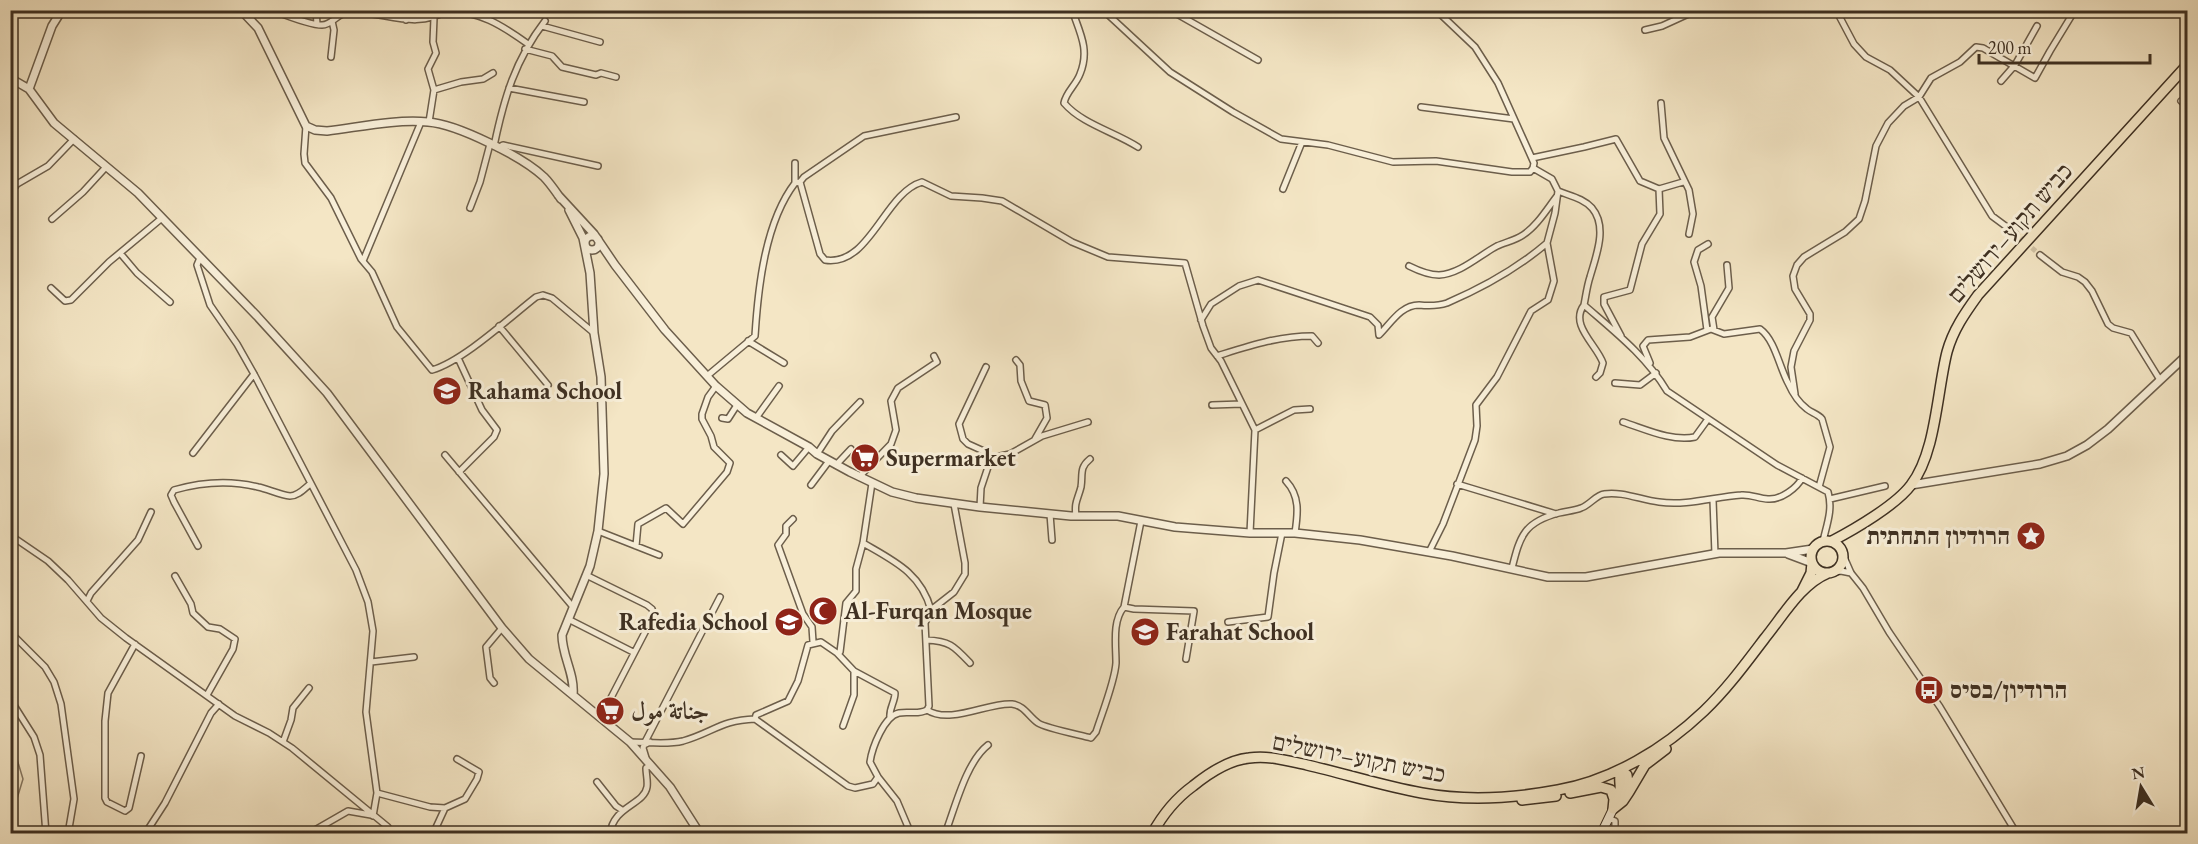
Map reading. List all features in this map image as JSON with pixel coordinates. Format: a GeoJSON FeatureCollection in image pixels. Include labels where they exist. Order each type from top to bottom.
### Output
{"type":"FeatureCollection","features":[{"type":"Feature","properties":{"kind":"main road","name":"כביש תקוע–ירושלים"},"geometry":{"type":"LineString","coordinates":[[1828,541],[1848,533],[1880,511],[1911,485],[1923,463],[1948,352],[1958,324],[1978,295],[2187,64]]}},
{"type":"Feature","properties":{"kind":"main road"},"geometry":{"type":"LineString","coordinates":[[1842,553],[1828,541],[1813,549],[1812,563],[1818,571],[1830,573],[1841,566],[1848,533]]}},
{"type":"Feature","properties":{"kind":"main road","name":"כביש תקוע–ירושלים"},"geometry":{"type":"LineString","coordinates":[[1152,834],[1173,801],[1202,778],[1224,765],[1248,758],[1276,758],[1424,794],[1454,797],[1558,790],[1621,770],[1650,753],[1693,720],[1729,684],[1799,595],[1811,573],[1812,563]]}},
{"type":"Feature","properties":{"kind":"main road","name":"כביש תקוע–ירושלים"},"geometry":{"type":"LineString","coordinates":[[1799,595],[1821,576],[1830,573]]}},
{"type":"Feature","properties":{"kind":"main road"},"geometry":{"type":"LineString","coordinates":[[1610,813],[1623,801],[1645,765],[1688,731],[1693,720]]}},
{"type":"Feature","properties":{"kind":"main road"},"geometry":{"type":"LineString","coordinates":[[1600,834],[1621,793],[1619,776],[1621,770],[1627,775],[1629,792]]}},
{"type":"Feature","properties":{"kind":"main road"},"geometry":{"type":"LineString","coordinates":[[1494,796],[1506,801],[1534,799],[1601,787],[1611,790],[1614,799],[1610,813]]}},
{"type":"Feature","properties":{"kind":"street"},"geometry":{"type":"LineString","coordinates":[[29,89],[52,26],[62,10]]}},
{"type":"Feature","properties":{"kind":"street"},"geometry":{"type":"LineString","coordinates":[[241,10],[258,28],[306,126],[305,163],[330,198],[363,261],[372,272],[398,327],[428,367],[432,370],[458,358],[536,297],[543,295],[552,298],[594,333]]}},
{"type":"Feature","properties":{"kind":"street"},"geometry":{"type":"LineString","coordinates":[[272,10],[321,25],[346,12],[365,12],[406,20],[434,18],[446,11],[466,11],[508,30],[527,47],[552,56],[562,67],[615,77]]}},
{"type":"Feature","properties":{"kind":"street"},"geometry":{"type":"LineString","coordinates":[[316,10],[317,24]]}},
{"type":"Feature","properties":{"kind":"street"},"geometry":{"type":"LineString","coordinates":[[406,20],[408,10]]}},
{"type":"Feature","properties":{"kind":"street"},"geometry":{"type":"LineString","coordinates":[[1072,10],[1085,44],[1085,55],[1080,75],[1065,97],[1064,103],[1070,110],[1138,147]]}},
{"type":"Feature","properties":{"kind":"street"},"geometry":{"type":"LineString","coordinates":[[1103,10],[1170,72],[1281,139],[1328,145],[1393,162],[1436,161],[1512,172],[1530,172],[1533,168]]}},
{"type":"Feature","properties":{"kind":"street"},"geometry":{"type":"LineString","coordinates":[[1170,10],[1258,60]]}},
{"type":"Feature","properties":{"kind":"street"},"geometry":{"type":"LineString","coordinates":[[1436,10],[1475,47],[1498,82],[1532,158],[1533,168]]}},
{"type":"Feature","properties":{"kind":"street"},"geometry":{"type":"LineString","coordinates":[[1645,30],[1662,26],[1697,10]]}},
{"type":"Feature","properties":{"kind":"street"},"geometry":{"type":"LineString","coordinates":[[1836,10],[1854,44],[1866,57],[1890,70],[1919,97],[1992,216],[2015,233]]}},
{"type":"Feature","properties":{"kind":"street"},"geometry":{"type":"LineString","coordinates":[[2065,10],[2069,20]]}},
{"type":"Feature","properties":{"kind":"street"},"geometry":{"type":"LineString","coordinates":[[1795,394],[1791,368],[1794,351],[1810,314],[1795,289],[1793,276],[1804,257],[1845,232],[1859,219],[1876,146],[1888,123],[1904,106],[1919,97],[1931,78],[1959,62],[1976,47],[1983,48],[2035,78],[2075,10]]}},
{"type":"Feature","properties":{"kind":"street"},"geometry":{"type":"LineString","coordinates":[[363,261],[425,122],[434,90],[428,69],[435,53],[434,18]]}},
{"type":"Feature","properties":{"kind":"street"},"geometry":{"type":"LineString","coordinates":[[331,57],[334,30],[332,21]]}},
{"type":"Feature","properties":{"kind":"street"},"geometry":{"type":"LineString","coordinates":[[470,208],[494,146],[509,88],[527,47],[543,23],[600,42]]}},
{"type":"Feature","properties":{"kind":"street"},"geometry":{"type":"LineString","coordinates":[[2001,81],[2015,65],[2037,26]]}},
{"type":"Feature","properties":{"kind":"street"},"geometry":{"type":"LineString","coordinates":[[434,90],[461,81],[483,79],[493,73]]}},
{"type":"Feature","properties":{"kind":"street"},"geometry":{"type":"LineString","coordinates":[[10,78],[29,89],[54,123],[138,193],[257,316],[327,393],[502,628],[529,658],[630,741],[670,787],[700,834]]}},
{"type":"Feature","properties":{"kind":"street"},"geometry":{"type":"LineString","coordinates":[[509,88],[584,102]]}},
{"type":"Feature","properties":{"kind":"street"},"geometry":{"type":"LineString","coordinates":[[2181,101],[2187,107]]}},
{"type":"Feature","properties":{"kind":"street"},"geometry":{"type":"LineString","coordinates":[[1661,103],[1664,138],[1683,182],[1689,190],[1693,214],[1689,234]]}},
{"type":"Feature","properties":{"kind":"street"},"geometry":{"type":"LineString","coordinates":[[1421,107],[1514,119]]}},
{"type":"Feature","properties":{"kind":"street"},"geometry":{"type":"LineString","coordinates":[[707,376],[755,336],[758,290],[776,213],[783,198],[797,183],[864,136],[956,117]]}},
{"type":"Feature","properties":{"kind":"street"},"geometry":{"type":"LineString","coordinates":[[306,126],[315,130],[327,131],[395,122],[425,122],[461,129],[494,146],[544,177],[568,208],[585,244],[595,253]]}},
{"type":"Feature","properties":{"kind":"street"},"geometry":{"type":"LineString","coordinates":[[10,205],[14,203],[14,188],[17,184],[48,166],[74,139]]}},
{"type":"Feature","properties":{"kind":"street"},"geometry":{"type":"LineString","coordinates":[[1532,158],[1616,139],[1640,181],[1659,189],[1683,182]]}},
{"type":"Feature","properties":{"kind":"street"},"geometry":{"type":"LineString","coordinates":[[1283,189],[1302,142]]}},
{"type":"Feature","properties":{"kind":"street"},"geometry":{"type":"LineString","coordinates":[[494,146],[503,145],[598,166]]}},
{"type":"Feature","properties":{"kind":"street"},"geometry":{"type":"LineString","coordinates":[[795,163],[797,183],[820,254],[825,260],[834,262],[857,251],[890,209],[909,190],[922,182],[951,196],[1002,201],[1072,242],[1108,257],[1185,263],[1211,348],[1255,430],[1250,533]]}},
{"type":"Feature","properties":{"kind":"street"},"geometry":{"type":"LineString","coordinates":[[52,219],[83,192],[106,166]]}},
{"type":"Feature","properties":{"kind":"street"},"geometry":{"type":"LineString","coordinates":[[1429,552],[1443,524],[1475,440],[1476,405],[1497,377],[1531,311],[1548,300],[1554,281],[1548,243],[1558,193],[1552,179],[1533,168]]}},
{"type":"Feature","properties":{"kind":"street"},"geometry":{"type":"LineString","coordinates":[[1622,338],[1604,304],[1604,297],[1630,290],[1642,244],[1660,214],[1659,189]]}},
{"type":"Feature","properties":{"kind":"street"},"geometry":{"type":"LineString","coordinates":[[1409,266],[1440,275],[1462,267],[1499,245],[1523,235],[1542,217],[1558,193]]}},
{"type":"Feature","properties":{"kind":"street"},"geometry":{"type":"LineString","coordinates":[[1558,193],[1581,199],[1593,209],[1599,224],[1600,239],[1597,260],[1581,312],[1584,334],[1596,349],[1603,363],[1596,377]]}},
{"type":"Feature","properties":{"kind":"street"},"geometry":{"type":"LineString","coordinates":[[558,195],[598,239],[665,330],[716,386],[737,405],[836,465],[892,492],[916,498],[980,507],[1076,516],[1118,516],[1175,527],[1250,533],[1295,533],[1360,540],[1512,568],[1548,577],[1586,577],[1715,554],[1752,552],[1786,554],[1813,549]]}},
{"type":"Feature","properties":{"kind":"street"},"geometry":{"type":"LineString","coordinates":[[51,288],[65,302],[71,300],[120,253],[162,218]]}},
{"type":"Feature","properties":{"kind":"street"},"geometry":{"type":"LineString","coordinates":[[573,695],[573,678],[567,666],[562,635],[586,575],[598,531],[604,474],[601,377],[585,244],[589,237],[598,239]]}},
{"type":"Feature","properties":{"kind":"street"},"geometry":{"type":"LineString","coordinates":[[590,273],[599,243],[598,239]]}},
{"type":"Feature","properties":{"kind":"street"},"geometry":{"type":"LineString","coordinates":[[1201,320],[1211,304],[1239,286],[1258,280],[1370,316],[1378,326],[1379,334],[1394,317],[1404,311],[1417,305],[1428,307],[1445,303],[1495,278],[1548,243]]}},
{"type":"Feature","properties":{"kind":"street"},"geometry":{"type":"LineString","coordinates":[[1708,244],[1698,250],[1694,262],[1711,330]]}},
{"type":"Feature","properties":{"kind":"street"},"geometry":{"type":"LineString","coordinates":[[595,253],[606,252]]}},
{"type":"Feature","properties":{"kind":"street"},"geometry":{"type":"LineString","coordinates":[[120,253],[137,273],[170,302]]}},
{"type":"Feature","properties":{"kind":"street"},"geometry":{"type":"LineString","coordinates":[[2040,255],[2062,272],[2085,282],[2109,324],[2113,328],[2131,333],[2160,380]]}},
{"type":"Feature","properties":{"kind":"street"},"geometry":{"type":"LineString","coordinates":[[200,258],[197,265],[210,305],[254,374],[356,570],[368,602],[373,631],[366,712],[377,794],[373,816]]}},
{"type":"Feature","properties":{"kind":"street"},"geometry":{"type":"LineString","coordinates":[[1711,330],[1712,317],[1729,288],[1727,265]]}},
{"type":"Feature","properties":{"kind":"street"},"geometry":{"type":"LineString","coordinates":[[1584,305],[1636,350],[1654,370]]}},
{"type":"Feature","properties":{"kind":"street"},"geometry":{"type":"LineString","coordinates":[[499,326],[548,385]]}},
{"type":"Feature","properties":{"kind":"street"},"geometry":{"type":"LineString","coordinates":[[1819,487],[1830,451],[1829,441],[1820,416],[1804,407],[1795,394],[1763,331],[1760,329],[1724,333],[1711,330],[1690,337],[1654,339],[1644,342],[1643,346],[1654,370],[1667,391],[1777,465],[1828,492],[1830,499],[1828,541]]}},
{"type":"Feature","properties":{"kind":"street"},"geometry":{"type":"LineString","coordinates":[[1217,356],[1261,342],[1288,337],[1312,336],[1318,343]]}},
{"type":"Feature","properties":{"kind":"street"},"geometry":{"type":"LineString","coordinates":[[748,341],[784,363]]}},
{"type":"Feature","properties":{"kind":"street"},"geometry":{"type":"LineString","coordinates":[[1911,485],[2040,464],[2067,456],[2087,445],[2108,429],[2187,354]]}},
{"type":"Feature","properties":{"kind":"street"},"geometry":{"type":"LineString","coordinates":[[859,477],[891,444],[896,430],[891,401],[898,388],[937,362],[934,356]]}},
{"type":"Feature","properties":{"kind":"street"},"geometry":{"type":"LineString","coordinates":[[458,358],[482,410],[497,430],[494,437],[459,472]]}},
{"type":"Feature","properties":{"kind":"street"},"geometry":{"type":"LineString","coordinates":[[1016,360],[1020,365],[1021,381],[1029,401],[1045,405],[1047,418],[1035,440]]}},
{"type":"Feature","properties":{"kind":"street"},"geometry":{"type":"LineString","coordinates":[[986,367],[959,424],[963,439],[968,444],[988,453],[991,458]]}},
{"type":"Feature","properties":{"kind":"street"},"geometry":{"type":"LineString","coordinates":[[1615,383],[1640,385],[1654,370]]}},
{"type":"Feature","properties":{"kind":"street"},"geometry":{"type":"LineString","coordinates":[[193,453],[254,374]]}},
{"type":"Feature","properties":{"kind":"street"},"geometry":{"type":"LineString","coordinates":[[636,546],[638,524],[666,508],[683,524],[727,472],[730,464],[714,447],[702,419],[708,397],[716,386]]}},
{"type":"Feature","properties":{"kind":"street"},"geometry":{"type":"LineString","coordinates":[[756,418],[779,386]]}},
{"type":"Feature","properties":{"kind":"street"},"geometry":{"type":"LineString","coordinates":[[817,454],[832,431],[860,402]]}},
{"type":"Feature","properties":{"kind":"street"},"geometry":{"type":"LineString","coordinates":[[1212,405],[1242,404]]}},
{"type":"Feature","properties":{"kind":"street"},"geometry":{"type":"LineString","coordinates":[[722,418],[728,419],[737,405]]}},
{"type":"Feature","properties":{"kind":"street"},"geometry":{"type":"LineString","coordinates":[[1255,430],[1294,410],[1310,409]]}},
{"type":"Feature","properties":{"kind":"street"},"geometry":{"type":"LineString","coordinates":[[1623,422],[1663,435],[1687,438],[1695,437],[1708,419]]}},
{"type":"Feature","properties":{"kind":"street"},"geometry":{"type":"LineString","coordinates":[[991,458],[1010,454],[1035,440],[1088,422]]}},
{"type":"Feature","properties":{"kind":"street"},"geometry":{"type":"LineString","coordinates":[[781,455],[793,466],[809,447]]}},
{"type":"Feature","properties":{"kind":"street"},"geometry":{"type":"LineString","coordinates":[[836,465],[851,448]]}},
{"type":"Feature","properties":{"kind":"street"},"geometry":{"type":"LineString","coordinates":[[445,455],[573,607]]}},
{"type":"Feature","properties":{"kind":"street"},"geometry":{"type":"LineString","coordinates":[[980,507],[981,488],[991,458]]}},
{"type":"Feature","properties":{"kind":"street"},"geometry":{"type":"LineString","coordinates":[[1076,516],[1074,503],[1080,489],[1080,472],[1090,459]]}},
{"type":"Feature","properties":{"kind":"street"},"geometry":{"type":"LineString","coordinates":[[810,485],[829,461]]}},
{"type":"Feature","properties":{"kind":"street"},"geometry":{"type":"LineString","coordinates":[[1512,568],[1518,545],[1526,528],[1556,514],[1583,508],[1603,494],[1678,503],[1740,495],[1753,495],[1768,500],[1779,497],[1798,486],[1802,478]]}},
{"type":"Feature","properties":{"kind":"street"},"geometry":{"type":"LineString","coordinates":[[1286,481],[1294,490],[1299,512],[1295,533]]}},
{"type":"Feature","properties":{"kind":"street"},"geometry":{"type":"LineString","coordinates":[[198,546],[171,495],[174,490],[205,483],[233,482],[291,496],[299,494],[310,484]]}},
{"type":"Feature","properties":{"kind":"street"},"geometry":{"type":"LineString","coordinates":[[837,653],[840,652],[842,646],[846,603],[856,591],[856,569],[863,543],[872,483]]}},
{"type":"Feature","properties":{"kind":"street"},"geometry":{"type":"LineString","coordinates":[[1457,484],[1556,514]]}},
{"type":"Feature","properties":{"kind":"street"},"geometry":{"type":"LineString","coordinates":[[1830,499],[1885,486]]}},
{"type":"Feature","properties":{"kind":"street"},"geometry":{"type":"LineString","coordinates":[[1713,500],[1715,554]]}},
{"type":"Feature","properties":{"kind":"street"},"geometry":{"type":"LineString","coordinates":[[927,710],[929,697],[925,624],[931,610],[954,592],[965,574],[954,504]]}},
{"type":"Feature","properties":{"kind":"street"},"geometry":{"type":"LineString","coordinates":[[87,601],[91,592],[138,540],[151,512]]}},
{"type":"Feature","properties":{"kind":"street"},"geometry":{"type":"LineString","coordinates":[[1050,514],[1052,540]]}},
{"type":"Feature","properties":{"kind":"street"},"geometry":{"type":"LineString","coordinates":[[793,519],[786,526],[786,534],[778,545],[803,614],[812,627],[813,642]]}},
{"type":"Feature","properties":{"kind":"street"},"geometry":{"type":"LineString","coordinates":[[927,710],[935,716],[973,713],[1011,704],[1023,707],[1038,723],[1091,738],[1096,732],[1116,666],[1119,612],[1124,607],[1141,521]]}},
{"type":"Feature","properties":{"kind":"street"},"geometry":{"type":"LineString","coordinates":[[598,531],[659,555]]}},
{"type":"Feature","properties":{"kind":"street"},"geometry":{"type":"LineString","coordinates":[[1228,622],[1268,617],[1282,533]]}},
{"type":"Feature","properties":{"kind":"street"},"geometry":{"type":"LineString","coordinates":[[10,535],[48,561],[101,618],[235,716],[269,733],[318,768],[388,827],[390,834]]}},
{"type":"Feature","properties":{"kind":"street"},"geometry":{"type":"LineString","coordinates":[[863,543],[912,573],[927,593],[931,610]]}},
{"type":"Feature","properties":{"kind":"street"},"geometry":{"type":"LineString","coordinates":[[1842,553],[1851,573],[1940,707],[2017,834]]}},
{"type":"Feature","properties":{"kind":"street"},"geometry":{"type":"LineString","coordinates":[[1786,554],[1812,563]]}},
{"type":"Feature","properties":{"kind":"street"},"geometry":{"type":"LineString","coordinates":[[1830,573],[1841,571],[1851,573]]}},
{"type":"Feature","properties":{"kind":"street"},"geometry":{"type":"LineString","coordinates":[[586,575],[652,609],[654,615],[601,717]]}},
{"type":"Feature","properties":{"kind":"street"},"geometry":{"type":"LineString","coordinates":[[175,576],[191,604],[193,613],[208,627],[220,628],[235,639],[233,649],[207,695]]}},
{"type":"Feature","properties":{"kind":"street"},"geometry":{"type":"LineString","coordinates":[[649,763],[644,745],[649,742],[720,597]]}},
{"type":"Feature","properties":{"kind":"street"},"geometry":{"type":"LineString","coordinates":[[1124,607],[1194,611],[1186,659]]}},
{"type":"Feature","properties":{"kind":"street"},"geometry":{"type":"LineString","coordinates":[[568,619],[633,652]]}},
{"type":"Feature","properties":{"kind":"street"},"geometry":{"type":"LineString","coordinates":[[494,683],[490,678],[486,647],[502,628]]}},
{"type":"Feature","properties":{"kind":"street"},"geometry":{"type":"LineString","coordinates":[[10,632],[45,668],[54,682],[61,704],[74,799],[68,834]]}},
{"type":"Feature","properties":{"kind":"street"},"geometry":{"type":"LineString","coordinates":[[926,640],[943,641],[953,645],[970,663]]}},
{"type":"Feature","properties":{"kind":"street"},"geometry":{"type":"LineString","coordinates":[[755,719],[756,715],[788,701],[798,681],[808,645],[813,642],[821,642],[837,653],[854,671],[894,693],[891,717]]}},
{"type":"Feature","properties":{"kind":"street"},"geometry":{"type":"LineString","coordinates":[[135,644],[108,693],[105,798],[107,802],[125,811],[129,808],[141,756]]}},
{"type":"Feature","properties":{"kind":"street"},"geometry":{"type":"LineString","coordinates":[[371,662],[414,657]]}},
{"type":"Feature","properties":{"kind":"street"},"geometry":{"type":"LineString","coordinates":[[843,726],[854,695],[854,671]]}},
{"type":"Feature","properties":{"kind":"street"},"geometry":{"type":"LineString","coordinates":[[283,742],[293,708],[309,688]]}},
{"type":"Feature","properties":{"kind":"street"},"geometry":{"type":"LineString","coordinates":[[10,699],[34,737],[40,755],[46,834]]}},
{"type":"Feature","properties":{"kind":"street"},"geometry":{"type":"LineString","coordinates":[[146,834],[211,713],[219,704]]}},
{"type":"Feature","properties":{"kind":"street"},"geometry":{"type":"LineString","coordinates":[[911,834],[897,801],[878,777],[870,762],[884,724],[891,717],[898,713],[918,713],[927,710]]}},
{"type":"Feature","properties":{"kind":"street"},"geometry":{"type":"LineString","coordinates":[[630,741],[683,741],[723,723],[739,719],[755,719],[848,786],[864,787],[873,784],[878,777]]}},
{"type":"Feature","properties":{"kind":"street"},"geometry":{"type":"LineString","coordinates":[[945,834],[972,767],[980,751],[988,745]]}},
{"type":"Feature","properties":{"kind":"street"},"geometry":{"type":"LineString","coordinates":[[377,794],[430,807],[445,808],[465,799],[479,772],[457,759]]}},
{"type":"Feature","properties":{"kind":"street"},"geometry":{"type":"LineString","coordinates":[[609,834],[611,824],[622,810],[641,797],[647,789],[646,768],[649,763]]}},
{"type":"Feature","properties":{"kind":"street"},"geometry":{"type":"LineString","coordinates":[[597,782],[616,806],[622,810]]}},
{"type":"Feature","properties":{"kind":"street"},"geometry":{"type":"LineString","coordinates":[[433,834],[445,808]]}},
{"type":"Feature","properties":{"kind":"street"},"geometry":{"type":"LineString","coordinates":[[308,834],[348,811],[373,816]]}},
{"type":"Feature","properties":{"kind":"street"},"geometry":{"type":"LineString","coordinates":[[1610,813],[1615,821],[1615,834]]}},
{"type":"Feature","properties":{"kind":"waterway"},"geometry":{"type":"LineString","coordinates":[[10,736],[23,779],[16,802],[16,834]]}},
{"type":"Feature","properties":{"kind":"tunnel"},"geometry":{"type":"LineString","coordinates":[[2015,233],[2040,255]]}},
{"type":"Feature","properties":{"kind":"place","name":"Rahama School"},"geometry":{"type":"Point","coordinates":[447,391]}},
{"type":"Feature","properties":{"kind":"place","name":"Supermarket"},"geometry":{"type":"Point","coordinates":[865,458]}},
{"type":"Feature","properties":{"kind":"place","name":"הרודיון התחתית"},"geometry":{"type":"Point","coordinates":[2031,536]}},
{"type":"Feature","properties":{"kind":"place","name":"Al-Furqan Mosque"},"geometry":{"type":"Point","coordinates":[823,611]}},
{"type":"Feature","properties":{"kind":"place","name":"Rafedia School"},"geometry":{"type":"Point","coordinates":[789,622]}},
{"type":"Feature","properties":{"kind":"place","name":"Farahat School"},"geometry":{"type":"Point","coordinates":[1145,632]}},
{"type":"Feature","properties":{"kind":"place","name":"הרודיון/בסיס"},"geometry":{"type":"Point","coordinates":[1929,690]}},
{"type":"Feature","properties":{"kind":"place","name":"جناتة مول"},"geometry":{"type":"Point","coordinates":[610,711]}}]}
